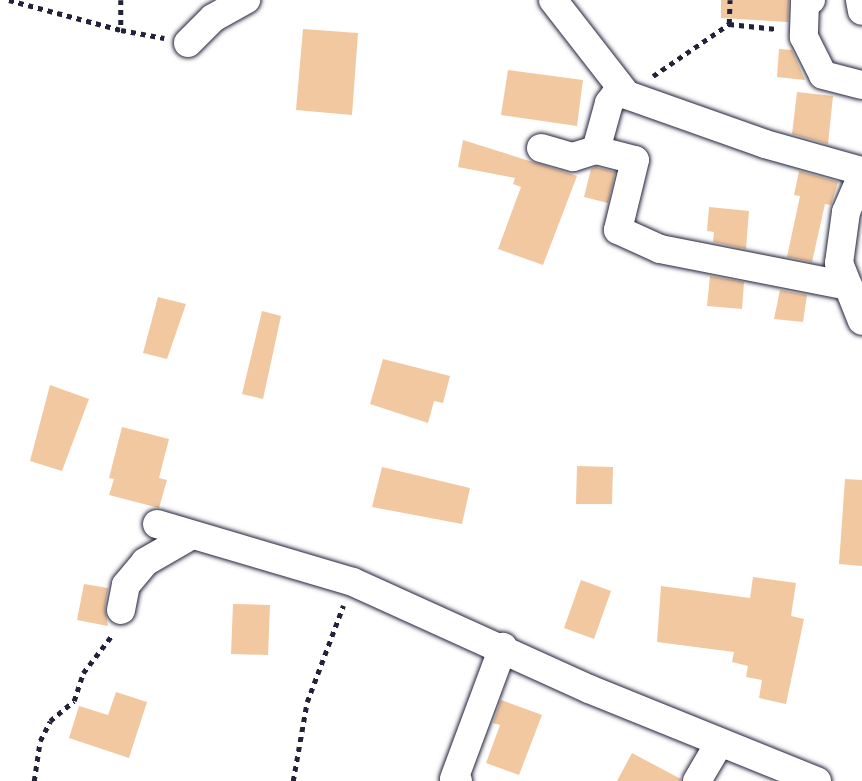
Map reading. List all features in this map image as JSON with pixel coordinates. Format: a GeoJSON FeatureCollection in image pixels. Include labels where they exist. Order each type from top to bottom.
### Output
{"type":"FeatureCollection","features":[{"type":"Feature","properties":{"kind":"street"},"geometry":{"type":"LineString","coordinates":[[188,43],[213,18],[246,0]]}},
{"type":"Feature","properties":{"kind":"street"},"geometry":{"type":"LineString","coordinates":[[553,0],[624,92],[765,144],[862,173],[846,212],[839,262],[862,321]]}},
{"type":"Feature","properties":{"kind":"street"},"geometry":{"type":"LineString","coordinates":[[811,0],[805,2],[804,30],[823,75],[862,85]]}},
{"type":"Feature","properties":{"kind":"street"},"geometry":{"type":"LineString","coordinates":[[596,150],[609,103],[624,92]]}},
{"type":"Feature","properties":{"kind":"street"},"geometry":{"type":"LineString","coordinates":[[541,148],[573,157],[596,150],[635,160],[618,230],[660,249],[848,286]]}},
{"type":"Feature","properties":{"kind":"street"},"geometry":{"type":"LineString","coordinates":[[157,524],[353,582],[503,647],[589,689],[817,781]]}},
{"type":"Feature","properties":{"kind":"street"},"geometry":{"type":"LineString","coordinates":[[121,610],[125,585],[145,562],[192,535]]}},
{"type":"Feature","properties":{"kind":"street"},"geometry":{"type":"LineString","coordinates":[[458,781],[454,779],[503,647]]}},
{"type":"Feature","properties":{"kind":"street"},"geometry":{"type":"LineString","coordinates":[[697,781],[720,742]]}},
{"type":"Feature","properties":{"kind":"path"},"geometry":{"type":"LineString","coordinates":[[9,0],[121,30],[188,43]]}},
{"type":"Feature","properties":{"kind":"path"},"geometry":{"type":"LineString","coordinates":[[121,0],[121,30]]}},
{"type":"Feature","properties":{"kind":"path"},"geometry":{"type":"LineString","coordinates":[[729,24],[730,0]]}},
{"type":"Feature","properties":{"kind":"path"},"geometry":{"type":"LineString","coordinates":[[624,92],[729,24],[804,30]]}},
{"type":"Feature","properties":{"kind":"path"},"geometry":{"type":"LineString","coordinates":[[293,781],[307,702],[353,582]]}},
{"type":"Feature","properties":{"kind":"path"},"geometry":{"type":"LineString","coordinates":[[34,781],[40,741],[50,721],[74,701],[83,673],[111,638],[121,610]]}},
{"type":"Feature","properties":{"kind":"building"},"geometry":{"type":"Polygon","coordinates":[[[721,0],[789,0],[788,22],[721,18],[721,0]]]}},
{"type":"Feature","properties":{"kind":"building"},"geometry":{"type":"Polygon","coordinates":[[[303,29],[358,33],[352,115],[296,110],[303,29]]]}},
{"type":"Feature","properties":{"kind":"building"},"geometry":{"type":"Polygon","coordinates":[[[779,49],[792,50],[805,80],[777,77],[779,49]]]}},
{"type":"Feature","properties":{"kind":"building"},"geometry":{"type":"Polygon","coordinates":[[[508,70],[583,80],[577,126],[501,115],[508,70]]]}},
{"type":"Feature","properties":{"kind":"building"},"geometry":{"type":"Polygon","coordinates":[[[797,92],[833,96],[828,144],[792,134],[797,92]]]}},
{"type":"Feature","properties":{"kind":"building"},"geometry":{"type":"Polygon","coordinates":[[[463,140],[577,176],[543,265],[498,249],[521,187],[513,184],[515,178],[458,167],[463,140]]]}},
{"type":"Feature","properties":{"kind":"building"},"geometry":{"type":"Polygon","coordinates":[[[596,167],[615,172],[608,203],[584,197],[591,169],[596,167]]]}},
{"type":"Feature","properties":{"kind":"building"},"geometry":{"type":"Polygon","coordinates":[[[799,171],[838,182],[831,205],[825,204],[812,262],[787,257],[800,196],[794,195],[799,171]]]}},
{"type":"Feature","properties":{"kind":"building"},"geometry":{"type":"Polygon","coordinates":[[[709,207],[749,211],[746,249],[713,242],[714,232],[707,231],[709,207]]]}},
{"type":"Feature","properties":{"kind":"building"},"geometry":{"type":"Polygon","coordinates":[[[710,276],[744,282],[742,309],[707,306],[710,276]]]}},
{"type":"Feature","properties":{"kind":"building"},"geometry":{"type":"Polygon","coordinates":[[[780,290],[807,295],[803,322],[774,319],[780,290]]]}},
{"type":"Feature","properties":{"kind":"building"},"geometry":{"type":"Polygon","coordinates":[[[158,297],[186,304],[167,359],[143,353],[158,297]]]}},
{"type":"Feature","properties":{"kind":"building"},"geometry":{"type":"Polygon","coordinates":[[[262,311],[281,316],[263,399],[242,394],[262,311]]]}},
{"type":"Feature","properties":{"kind":"building"},"geometry":{"type":"Polygon","coordinates":[[[383,359],[450,376],[443,403],[434,401],[428,423],[370,404],[383,359]]]}},
{"type":"Feature","properties":{"kind":"building"},"geometry":{"type":"Polygon","coordinates":[[[50,385],[89,399],[62,471],[30,461],[50,385]]]}},
{"type":"Feature","properties":{"kind":"building"},"geometry":{"type":"Polygon","coordinates":[[[122,427],[169,439],[159,478],[167,480],[159,508],[109,495],[114,479],[109,478],[122,427]]]}},
{"type":"Feature","properties":{"kind":"building"},"geometry":{"type":"Polygon","coordinates":[[[577,466],[613,467],[612,504],[576,504],[577,466]]]}},
{"type":"Feature","properties":{"kind":"building"},"geometry":{"type":"Polygon","coordinates":[[[382,467],[470,488],[462,524],[372,507],[382,467]]]}},
{"type":"Feature","properties":{"kind":"building"},"geometry":{"type":"Polygon","coordinates":[[[845,479],[862,480],[862,566],[839,564],[845,479]]]}},
{"type":"Feature","properties":{"kind":"building"},"geometry":{"type":"Polygon","coordinates":[[[753,577],[796,583],[791,616],[804,619],[786,704],[759,698],[762,680],[746,677],[748,666],[732,662],[734,652],[657,642],[661,586],[750,598],[753,577]]]}},
{"type":"Feature","properties":{"kind":"building"},"geometry":{"type":"Polygon","coordinates":[[[581,580],[611,591],[594,639],[564,628],[581,580]]]}},
{"type":"Feature","properties":{"kind":"building"},"geometry":{"type":"Polygon","coordinates":[[[84,584],[108,588],[105,607],[108,626],[77,620],[84,584]]]}},
{"type":"Feature","properties":{"kind":"building"},"geometry":{"type":"Polygon","coordinates":[[[233,604],[270,605],[268,655],[231,654],[233,604]]]}},
{"type":"Feature","properties":{"kind":"building"},"geometry":{"type":"Polygon","coordinates":[[[116,692],[147,702],[129,758],[69,738],[79,706],[108,715],[116,692]]]}},
{"type":"Feature","properties":{"kind":"building"},"geometry":{"type":"Polygon","coordinates":[[[501,700],[542,715],[519,775],[486,763],[500,725],[493,723],[501,700]]]}},
{"type":"Feature","properties":{"kind":"building"},"geometry":{"type":"Polygon","coordinates":[[[632,753],[681,779],[680,781],[617,781],[632,753]]]}}]}
